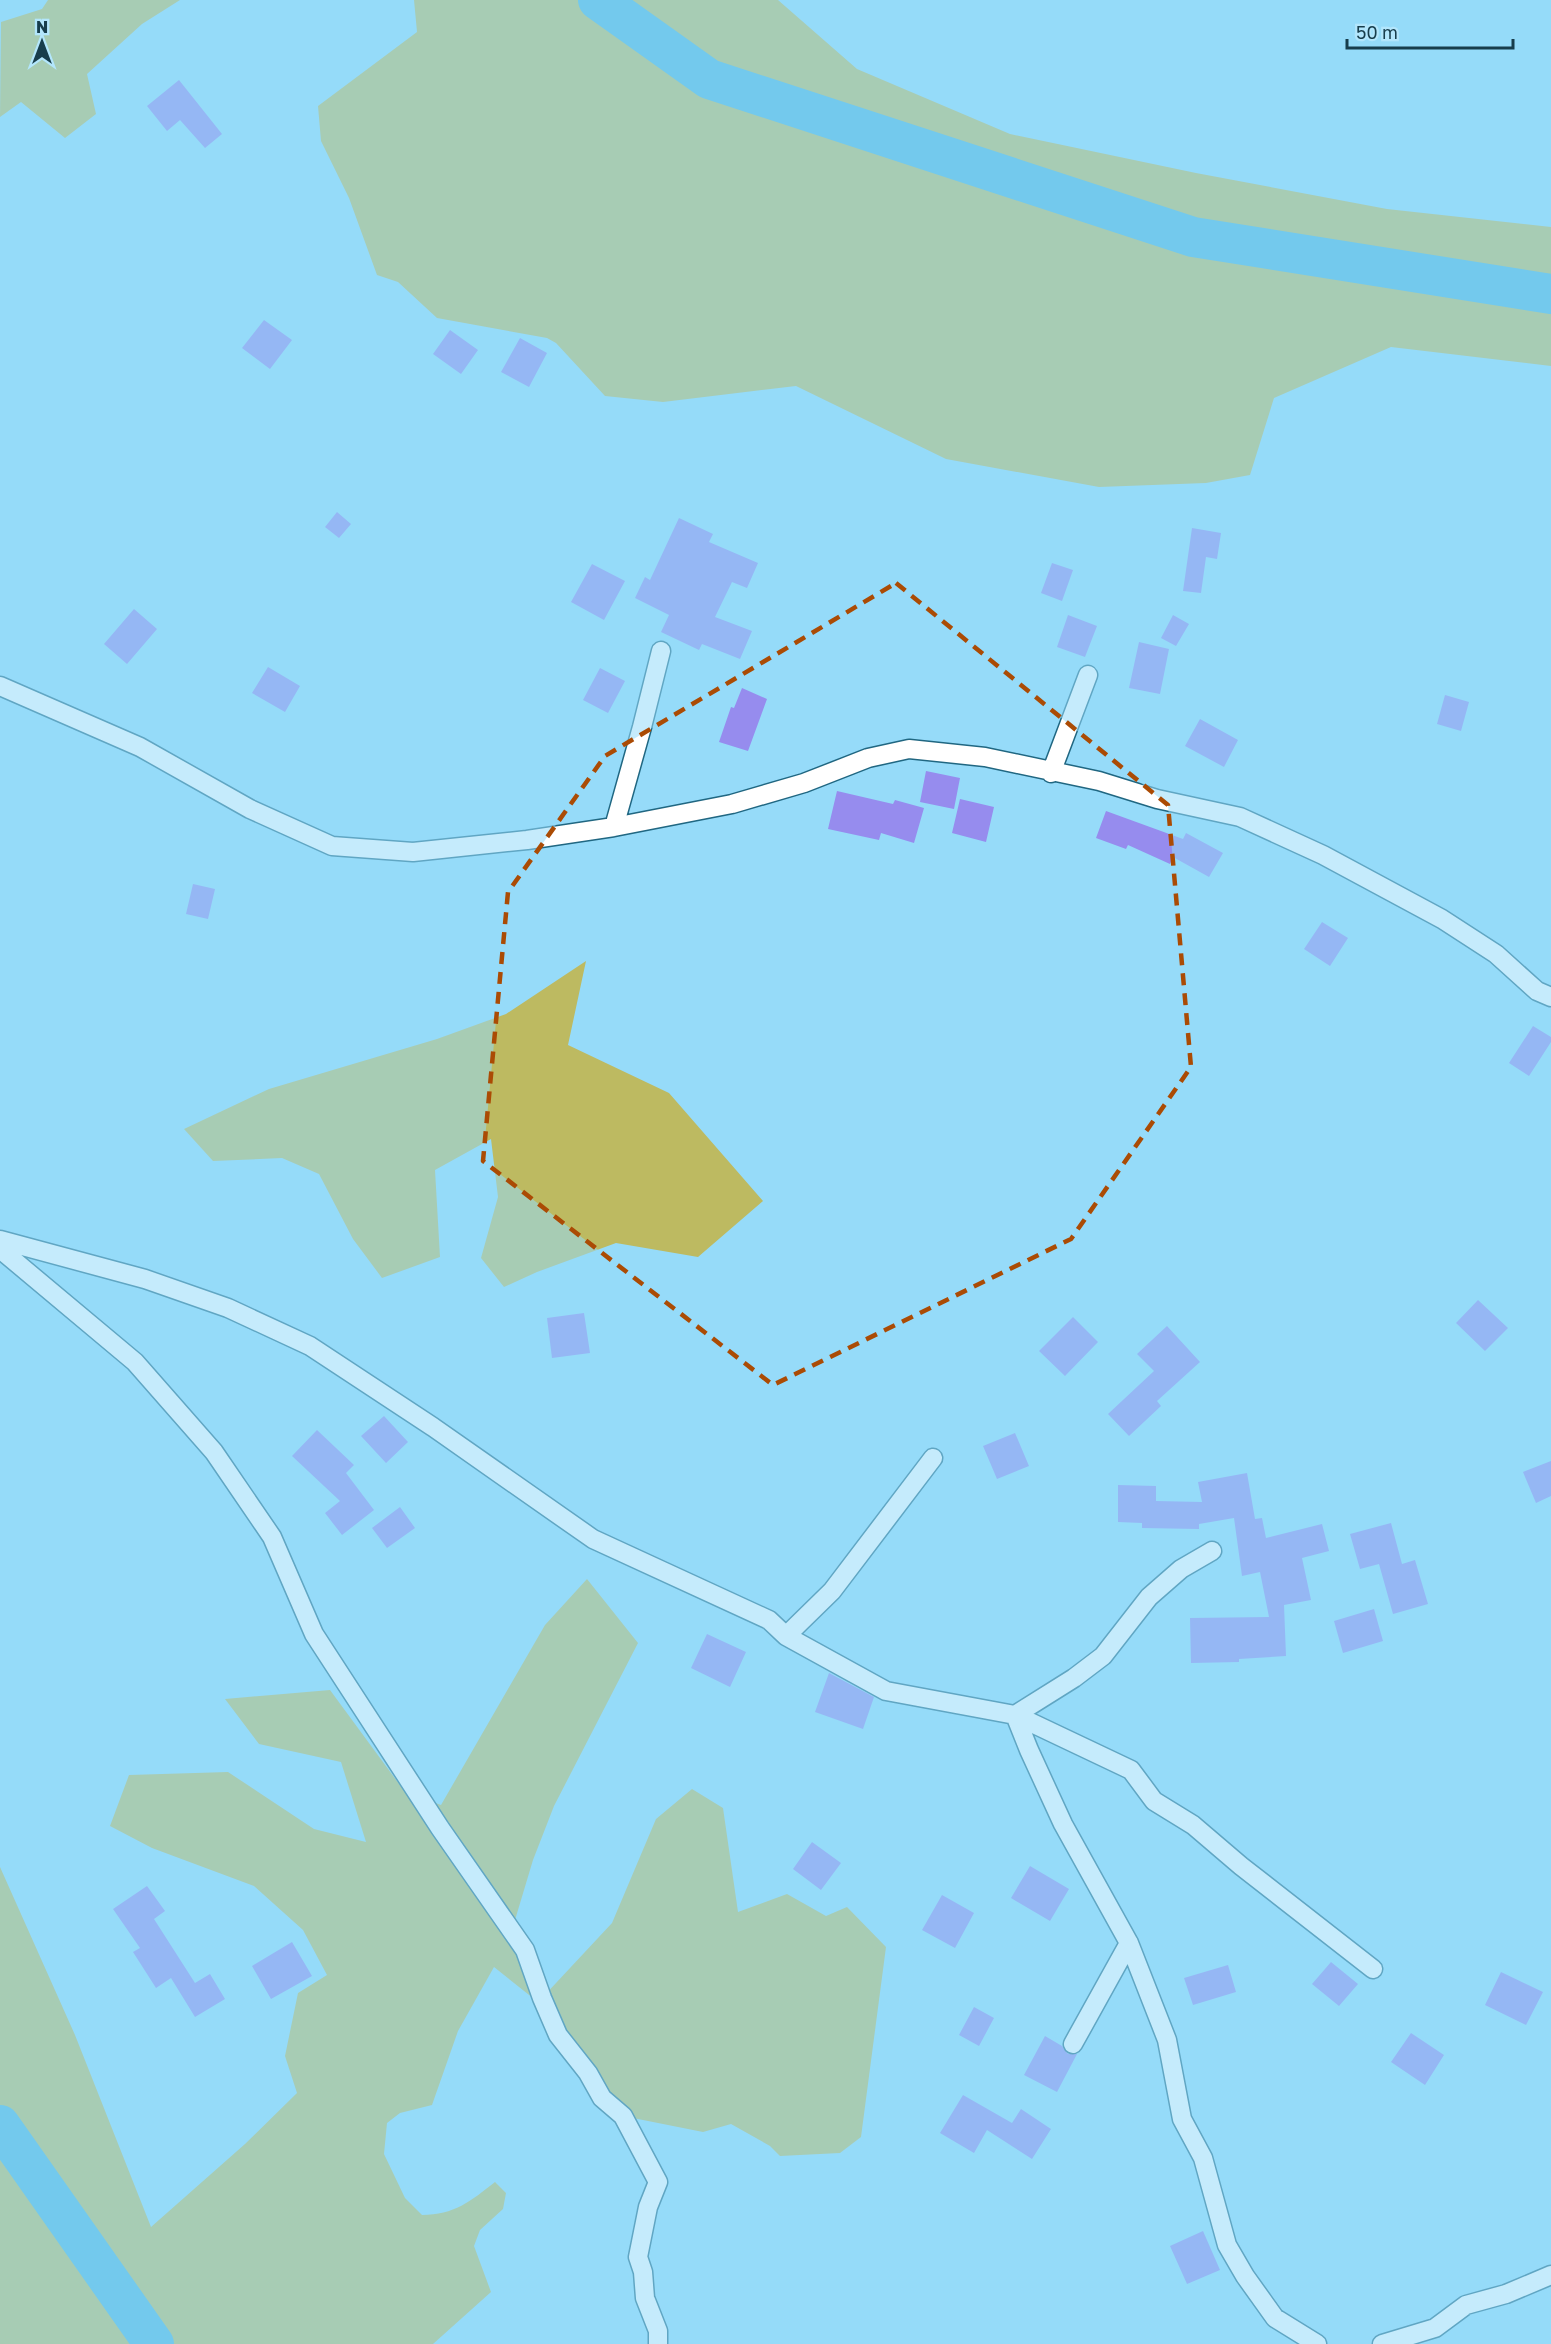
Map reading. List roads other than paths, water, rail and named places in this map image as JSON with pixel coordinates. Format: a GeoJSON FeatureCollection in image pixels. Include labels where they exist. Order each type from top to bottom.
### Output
{"type":"FeatureCollection","features":[{"type":"Feature","properties":{"kind":"street"},"geometry":{"type":"LineString","coordinates":[[614,827],[661,651]]}},
{"type":"Feature","properties":{"kind":"street"},"geometry":{"type":"LineString","coordinates":[[1051,772],[1088,675]]}},
{"type":"Feature","properties":{"kind":"street"},"geometry":{"type":"LineString","coordinates":[[0,686],[140,747],[250,809],[332,846],[413,852],[527,840],[614,827],[732,804],[804,783],[868,758],[909,749],[985,757],[1099,781],[1157,799],[1240,817],[1323,855],[1442,919],[1496,954],[1537,991],[1551,997]]}},
{"type":"Feature","properties":{"kind":"street"},"geometry":{"type":"LineString","coordinates":[[0,1240],[145,1279],[228,1308],[310,1346],[433,1427],[592,1539],[768,1620],[786,1636],[886,1691],[1016,1715],[1131,1770],[1155,1801],[1192,1825],[1373,1969]]}},
{"type":"Feature","properties":{"kind":"street"},"geometry":{"type":"LineString","coordinates":[[0,1249],[135,1362],[214,1452],[272,1537],[314,1634],[434,1819],[525,1950],[558,2035],[588,2073],[602,2098],[623,2116],[658,2182],[648,2207],[638,2257],[643,2272],[645,2298],[658,2331],[658,2344]]}},
{"type":"Feature","properties":{"kind":"street"},"geometry":{"type":"LineString","coordinates":[[786,1636],[832,1591],[933,1458]]}},
{"type":"Feature","properties":{"kind":"street"},"geometry":{"type":"LineString","coordinates":[[1016,1715],[1074,1678],[1103,1656],[1149,1597],[1181,1569],[1212,1551]]}},
{"type":"Feature","properties":{"kind":"street"},"geometry":{"type":"LineString","coordinates":[[1016,1715],[1029,1750],[1063,1824],[1129,1943],[1167,2040],[1182,2119],[1203,2158],[1227,2245],[1245,2276],[1275,2318],[1317,2344]]}},
{"type":"Feature","properties":{"kind":"street"},"geometry":{"type":"LineString","coordinates":[[1073,2044],[1129,1943]]}},
{"type":"Feature","properties":{"kind":"street"},"geometry":{"type":"LineString","coordinates":[[1382,2344],[1435,2328],[1466,2305],[1506,2294],[1551,2275]]}},
{"type":"Feature","properties":{"kind":"waterway"},"geometry":{"type":"LineString","coordinates":[[598,0],[709,79],[1193,237],[1551,294]]}},
{"type":"Feature","properties":{"kind":"waterway"},"geometry":{"type":"LineString","coordinates":[[0,2125],[154,2344]]}}]}
